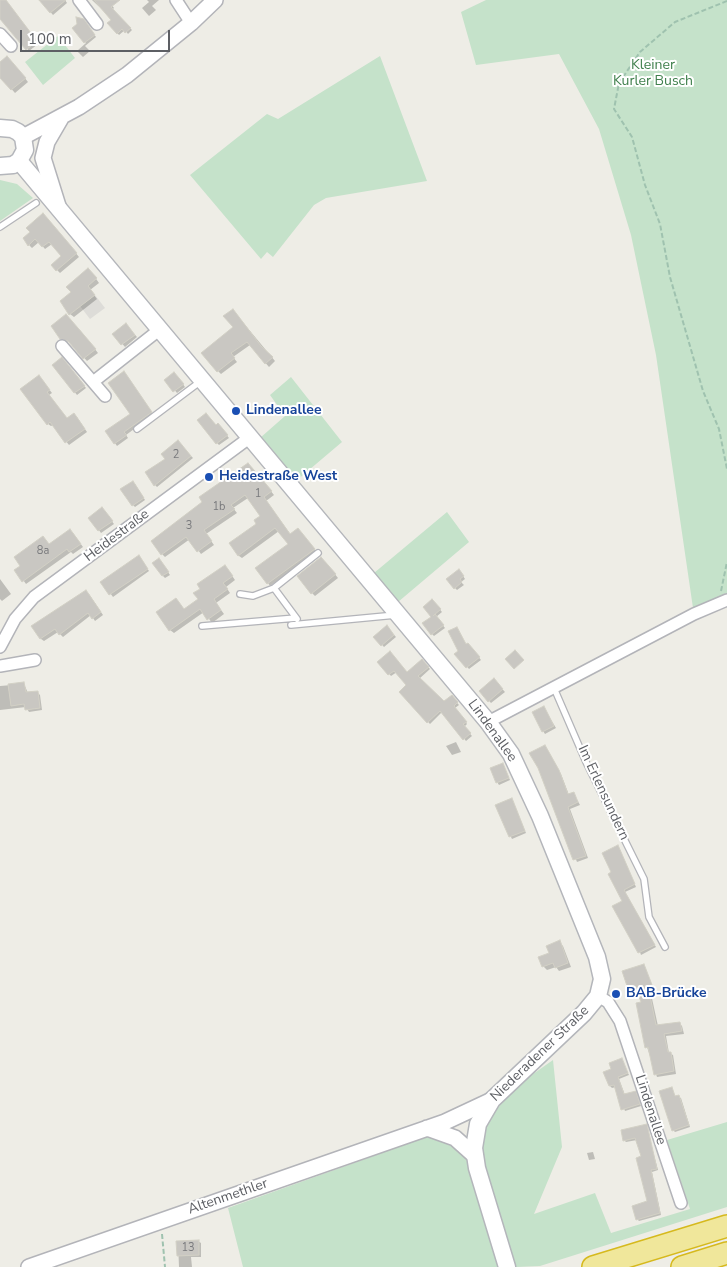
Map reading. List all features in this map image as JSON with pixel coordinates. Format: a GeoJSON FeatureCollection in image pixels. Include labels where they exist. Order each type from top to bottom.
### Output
{"type":"FeatureCollection","features":[{"type":"Feature","properties":{"kind":"highway"},"geometry":{"type":"LineString","coordinates":[[593,1267],[727,1226]]}},
{"type":"Feature","properties":{"kind":"highway"},"geometry":{"type":"LineString","coordinates":[[682,1267],[727,1253]]}},
{"type":"Feature","properties":{"kind":"main road"},"geometry":{"type":"LineString","coordinates":[[0,128],[12,128],[23,137],[25,150],[19,161],[7,166],[0,166]]}},
{"type":"Feature","properties":{"kind":"main road","name":"Lindenallee"},"geometry":{"type":"LineString","coordinates":[[19,161],[488,722],[511,754],[526,785],[597,957]]}},
{"type":"Feature","properties":{"kind":"main road","name":"Niederadener Straße"},"geometry":{"type":"LineString","coordinates":[[506,1265],[474,1155],[478,1124],[492,1100],[584,1013],[598,996],[602,979],[597,957]]}},
{"type":"Feature","properties":{"kind":"street"},"geometry":{"type":"LineString","coordinates":[[79,0],[97,24]]}},
{"type":"Feature","properties":{"kind":"street"},"geometry":{"type":"LineString","coordinates":[[176,0],[191,23]]}},
{"type":"Feature","properties":{"kind":"street"},"geometry":{"type":"LineString","coordinates":[[23,137],[62,117],[127,75],[191,23],[215,0]]}},
{"type":"Feature","properties":{"kind":"street"},"geometry":{"type":"LineString","coordinates":[[0,34],[11,46]]}},
{"type":"Feature","properties":{"kind":"street","name":"Lindenallee"},"geometry":{"type":"LineString","coordinates":[[58,206],[43,158],[50,134],[62,117]]}},
{"type":"Feature","properties":{"kind":"street"},"geometry":{"type":"LineString","coordinates":[[93,382],[159,330]]}},
{"type":"Feature","properties":{"kind":"street"},"geometry":{"type":"LineString","coordinates":[[62,346],[105,396]]}},
{"type":"Feature","properties":{"kind":"street","name":"Heidestraße"},"geometry":{"type":"LineString","coordinates":[[0,647],[15,619],[34,597],[249,438]]}},
{"type":"Feature","properties":{"kind":"street"},"geometry":{"type":"LineString","coordinates":[[488,722],[724,600]]}},
{"type":"Feature","properties":{"kind":"street"},"geometry":{"type":"LineString","coordinates":[[0,666],[35,660]]}},
{"type":"Feature","properties":{"kind":"street","name":"Lindenallee"},"geometry":{"type":"LineString","coordinates":[[598,996],[608,1002],[620,1021],[681,1203]]}},
{"type":"Feature","properties":{"kind":"street","name":"Altenmethler"},"geometry":{"type":"LineString","coordinates":[[29,1267],[427,1128],[492,1100]]}},
{"type":"Feature","properties":{"kind":"street"},"geometry":{"type":"LineString","coordinates":[[427,1128],[455,1138],[474,1155]]}},
{"type":"Feature","properties":{"kind":"lane"},"geometry":{"type":"LineString","coordinates":[[0,227],[36,203]]}},
{"type":"Feature","properties":{"kind":"lane"},"geometry":{"type":"LineString","coordinates":[[137,429],[202,381]]}},
{"type":"Feature","properties":{"kind":"lane"},"geometry":{"type":"LineString","coordinates":[[240,594],[253,596],[274,588],[318,553]]}},
{"type":"Feature","properties":{"kind":"lane"},"geometry":{"type":"LineString","coordinates":[[274,588],[301,624]]}},
{"type":"Feature","properties":{"kind":"lane"},"geometry":{"type":"LineString","coordinates":[[291,625],[398,615]]}},
{"type":"Feature","properties":{"kind":"lane"},"geometry":{"type":"LineString","coordinates":[[202,626],[296,618]]}},
{"type":"Feature","properties":{"kind":"lane","name":"Im Erlensundern"},"geometry":{"type":"LineString","coordinates":[[554,688],[586,762],[644,879],[649,917],[665,947]]}},
{"type":"Feature","properties":{"kind":"path"},"geometry":{"type":"LineString","coordinates":[[727,1],[675,22],[640,52],[618,84],[614,109],[632,137],[644,185],[660,224],[670,277],[703,391],[719,429],[727,468]]}},
{"type":"Feature","properties":{"kind":"path"},"geometry":{"type":"LineString","coordinates":[[724,600],[727,562]]}},
{"type":"Feature","properties":{"kind":"path"},"geometry":{"type":"LineString","coordinates":[[161,1220],[165,1267]]}},
{"type":"Feature","properties":{"kind":"shaded area"},"geometry":{"type":"Polygon","coordinates":[[[95,295],[105,308],[90,319],[80,306],[95,295]]]}},
{"type":"Feature","properties":{"kind":"green space","name":"Kleiner Kurler Busch"},"geometry":{"type":"Polygon","coordinates":[[[486,0],[727,0],[727,595],[693,608],[656,355],[631,235],[599,129],[559,54],[476,65],[461,12],[486,0]]]}},
{"type":"Feature","properties":{"kind":"green space"},"geometry":{"type":"Polygon","coordinates":[[[58,36],[75,58],[43,85],[25,62],[58,36]]]}},
{"type":"Feature","properties":{"kind":"green space"},"geometry":{"type":"Polygon","coordinates":[[[380,56],[427,181],[326,198],[314,205],[273,257],[267,252],[261,259],[190,175],[267,114],[278,119],[380,56]]]}},
{"type":"Feature","properties":{"kind":"green space"},"geometry":{"type":"Polygon","coordinates":[[[0,180],[17,184],[33,198],[0,221],[0,180]]]}},
{"type":"Feature","properties":{"kind":"green space"},"geometry":{"type":"Polygon","coordinates":[[[291,377],[342,442],[296,481],[260,438],[285,416],[270,395],[291,377]]]}},
{"type":"Feature","properties":{"kind":"green space"},"geometry":{"type":"Polygon","coordinates":[[[447,512],[469,542],[398,602],[374,573],[447,512]]]}},
{"type":"Feature","properties":{"kind":"green space"},"geometry":{"type":"Polygon","coordinates":[[[553,1060],[562,1147],[534,1214],[595,1193],[611,1233],[690,1209],[667,1140],[727,1122],[727,1207],[540,1266],[516,1267],[484,1170],[481,1148],[484,1131],[493,1112],[526,1079],[553,1060]]]}},
{"type":"Feature","properties":{"kind":"green space"},"geometry":{"type":"Polygon","coordinates":[[[431,1136],[449,1141],[461,1151],[469,1165],[499,1267],[243,1267],[228,1208],[379,1154],[377,1149],[413,1138],[431,1136]]]}},
{"type":"Feature","properties":{"kind":"building"},"geometry":{"type":"Polygon","coordinates":[[[0,0],[6,0],[37,41],[26,50],[0,19],[0,0]]]}},
{"type":"Feature","properties":{"kind":"building"},"geometry":{"type":"Polygon","coordinates":[[[39,0],[66,0],[50,13],[39,0]]]}},
{"type":"Feature","properties":{"kind":"building"},"geometry":{"type":"Polygon","coordinates":[[[94,0],[120,0],[111,7],[131,28],[125,33],[122,29],[117,34],[107,23],[111,20],[94,0]]]}},
{"type":"Feature","properties":{"kind":"building"},"geometry":{"type":"Polygon","coordinates":[[[76,17],[84,19],[95,35],[84,43],[72,28],[77,24],[76,17]]]}},
{"type":"Feature","properties":{"kind":"building"},"geometry":{"type":"Polygon","coordinates":[[[7,56],[26,78],[11,90],[0,78],[0,62],[7,56]]]}},
{"type":"Feature","properties":{"kind":"building"},"geometry":{"type":"Polygon","coordinates":[[[43,213],[77,253],[56,271],[51,265],[61,256],[49,242],[42,247],[35,239],[28,246],[23,238],[30,232],[26,228],[43,213]]]}},
{"type":"Feature","properties":{"kind":"building"},"geometry":{"type":"Polygon","coordinates":[[[88,268],[97,278],[88,286],[95,295],[69,315],[60,301],[71,292],[66,287],[88,268]]]}},
{"type":"Feature","properties":{"kind":"building"},"geometry":{"type":"Polygon","coordinates":[[[233,309],[261,346],[273,357],[265,364],[247,342],[231,353],[235,358],[217,372],[201,353],[233,327],[223,316],[233,309]]]}},
{"type":"Feature","properties":{"kind":"building"},"geometry":{"type":"Polygon","coordinates":[[[66,314],[96,349],[83,359],[68,341],[60,339],[51,326],[66,314]]]}},
{"type":"Feature","properties":{"kind":"building"},"geometry":{"type":"Polygon","coordinates":[[[126,323],[135,335],[121,345],[112,334],[126,323]]]}},
{"type":"Feature","properties":{"kind":"building"},"geometry":{"type":"Polygon","coordinates":[[[62,357],[85,386],[74,393],[52,365],[62,357]]]}},
{"type":"Feature","properties":{"kind":"building"},"geometry":{"type":"Polygon","coordinates":[[[124,371],[152,412],[124,432],[127,435],[114,444],[105,431],[130,414],[108,383],[124,371]]]}},
{"type":"Feature","properties":{"kind":"building"},"geometry":{"type":"Polygon","coordinates":[[[174,372],[184,384],[173,392],[164,380],[174,372]]]}},
{"type":"Feature","properties":{"kind":"building"},"geometry":{"type":"Polygon","coordinates":[[[39,375],[50,390],[47,392],[67,418],[74,413],[85,429],[65,443],[50,422],[47,425],[20,389],[39,375]]]}},
{"type":"Feature","properties":{"kind":"building"},"geometry":{"type":"Polygon","coordinates":[[[206,413],[228,435],[216,444],[197,420],[206,413]]]}},
{"type":"Feature","properties":{"kind":"building"},"geometry":{"type":"Polygon","coordinates":[[[178,440],[191,456],[154,486],[145,472],[165,459],[161,454],[178,440]]]}},
{"type":"Feature","properties":{"kind":"building"},"geometry":{"type":"Polygon","coordinates":[[[248,463],[272,491],[264,497],[290,534],[298,528],[315,549],[267,584],[255,568],[288,544],[275,528],[238,556],[229,543],[256,524],[254,520],[260,516],[245,495],[231,505],[235,509],[204,530],[212,541],[197,552],[186,537],[161,555],[151,541],[202,502],[199,497],[248,463]]]}},
{"type":"Feature","properties":{"kind":"building"},"geometry":{"type":"Polygon","coordinates":[[[133,481],[144,498],[132,506],[120,489],[133,481]]]}},
{"type":"Feature","properties":{"kind":"building"},"geometry":{"type":"Polygon","coordinates":[[[102,507],[113,521],[98,531],[88,518],[102,507]]]}},
{"type":"Feature","properties":{"kind":"building"},"geometry":{"type":"Polygon","coordinates":[[[70,529],[81,544],[69,552],[67,549],[22,582],[14,570],[20,566],[14,557],[43,536],[49,544],[70,529]]]}},
{"type":"Feature","properties":{"kind":"building"},"geometry":{"type":"Polygon","coordinates":[[[139,555],[148,569],[109,595],[100,582],[139,555]]]}},
{"type":"Feature","properties":{"kind":"building"},"geometry":{"type":"Polygon","coordinates":[[[321,557],[336,574],[311,594],[297,576],[321,557]]]}},
{"type":"Feature","properties":{"kind":"building"},"geometry":{"type":"Polygon","coordinates":[[[159,558],[169,572],[162,576],[152,563],[159,558]]]}},
{"type":"Feature","properties":{"kind":"building"},"geometry":{"type":"Polygon","coordinates":[[[225,565],[233,576],[223,583],[228,589],[214,599],[221,610],[207,620],[200,609],[169,631],[156,612],[176,598],[184,609],[198,599],[193,593],[200,589],[197,584],[225,565]]]}},
{"type":"Feature","properties":{"kind":"building"},"geometry":{"type":"Polygon","coordinates":[[[459,569],[464,576],[460,579],[462,582],[454,589],[446,579],[459,569]]]}},
{"type":"Feature","properties":{"kind":"building"},"geometry":{"type":"Polygon","coordinates":[[[86,590],[101,612],[92,619],[88,613],[59,635],[55,629],[40,639],[31,626],[86,590]]]}},
{"type":"Feature","properties":{"kind":"building"},"geometry":{"type":"Polygon","coordinates":[[[432,599],[441,609],[435,614],[444,625],[431,635],[422,623],[431,617],[423,607],[432,599]]]}},
{"type":"Feature","properties":{"kind":"building"},"geometry":{"type":"Polygon","coordinates":[[[387,625],[394,635],[381,646],[373,637],[387,625]]]}},
{"type":"Feature","properties":{"kind":"building"},"geometry":{"type":"Polygon","coordinates":[[[457,627],[466,644],[468,643],[480,657],[466,668],[454,654],[458,651],[448,631],[457,627]]]}},
{"type":"Feature","properties":{"kind":"building"},"geometry":{"type":"Polygon","coordinates":[[[515,650],[524,660],[514,669],[505,659],[515,650]]]}},
{"type":"Feature","properties":{"kind":"building"},"geometry":{"type":"Polygon","coordinates":[[[390,651],[407,672],[422,659],[429,667],[418,676],[444,701],[452,695],[458,702],[454,706],[467,722],[463,724],[471,733],[463,740],[440,711],[427,723],[399,692],[406,685],[394,671],[388,675],[377,662],[390,651]]]}},
{"type":"Feature","properties":{"kind":"building"},"geometry":{"type":"Polygon","coordinates":[[[494,678],[503,689],[488,702],[479,691],[494,678]]]}},
{"type":"Feature","properties":{"kind":"building"},"geometry":{"type":"Polygon","coordinates":[[[24,682],[26,692],[38,691],[40,708],[25,710],[24,704],[11,706],[8,684],[24,682]]]}},
{"type":"Feature","properties":{"kind":"building"},"geometry":{"type":"Polygon","coordinates":[[[544,706],[554,726],[542,732],[532,712],[544,706]]]}},
{"type":"Feature","properties":{"kind":"building"},"geometry":{"type":"Polygon","coordinates":[[[545,745],[559,770],[568,794],[574,792],[578,802],[568,807],[586,856],[573,860],[538,768],[529,753],[545,745]]]}},
{"type":"Feature","properties":{"kind":"building"},"geometry":{"type":"Polygon","coordinates":[[[503,763],[509,778],[496,783],[490,768],[503,763]]]}},
{"type":"Feature","properties":{"kind":"building"},"geometry":{"type":"Polygon","coordinates":[[[512,798],[525,831],[509,837],[495,805],[512,798]]]}},
{"type":"Feature","properties":{"kind":"building"},"geometry":{"type":"Polygon","coordinates":[[[618,845],[635,884],[624,890],[655,945],[638,953],[612,906],[622,901],[608,874],[611,872],[602,853],[618,845]]]}},
{"type":"Feature","properties":{"kind":"building"},"geometry":{"type":"Polygon","coordinates":[[[560,940],[568,963],[555,968],[553,963],[542,967],[538,957],[549,953],[546,946],[560,940]]]}},
{"type":"Feature","properties":{"kind":"building"},"geometry":{"type":"Polygon","coordinates":[[[644,964],[654,990],[649,991],[656,1025],[680,1022],[682,1031],[664,1034],[668,1052],[671,1052],[674,1071],[654,1075],[648,1047],[645,1048],[636,1003],[641,1002],[635,986],[628,989],[622,971],[644,964]]]}},
{"type":"Feature","properties":{"kind":"building"},"geometry":{"type":"Polygon","coordinates":[[[622,1058],[628,1073],[618,1077],[624,1094],[636,1091],[640,1104],[621,1110],[614,1085],[609,1086],[603,1072],[611,1069],[609,1063],[622,1058]]]}},
{"type":"Feature","properties":{"kind":"building"},"geometry":{"type":"Polygon","coordinates":[[[672,1087],[675,1096],[679,1095],[689,1125],[672,1131],[659,1091],[672,1087]]]}},
{"type":"Feature","properties":{"kind":"building"},"geometry":{"type":"Polygon","coordinates":[[[647,1124],[657,1169],[651,1170],[660,1213],[636,1220],[632,1206],[647,1201],[636,1158],[641,1156],[635,1138],[623,1141],[621,1130],[647,1124]]]}},
{"type":"Feature","properties":{"kind":"building"},"geometry":{"type":"Polygon","coordinates":[[[199,1240],[199,1255],[177,1256],[176,1241],[199,1240]]]}},
{"type":"Feature","properties":{"kind":"place","name":"Lindenallee"},"geometry":{"type":"Point","coordinates":[236,411]}},
{"type":"Feature","properties":{"kind":"place","name":"Heidestraße West"},"geometry":{"type":"Point","coordinates":[209,477]}},
{"type":"Feature","properties":{"kind":"place","name":"BAB-Brücke"},"geometry":{"type":"Point","coordinates":[616,994]}}]}
